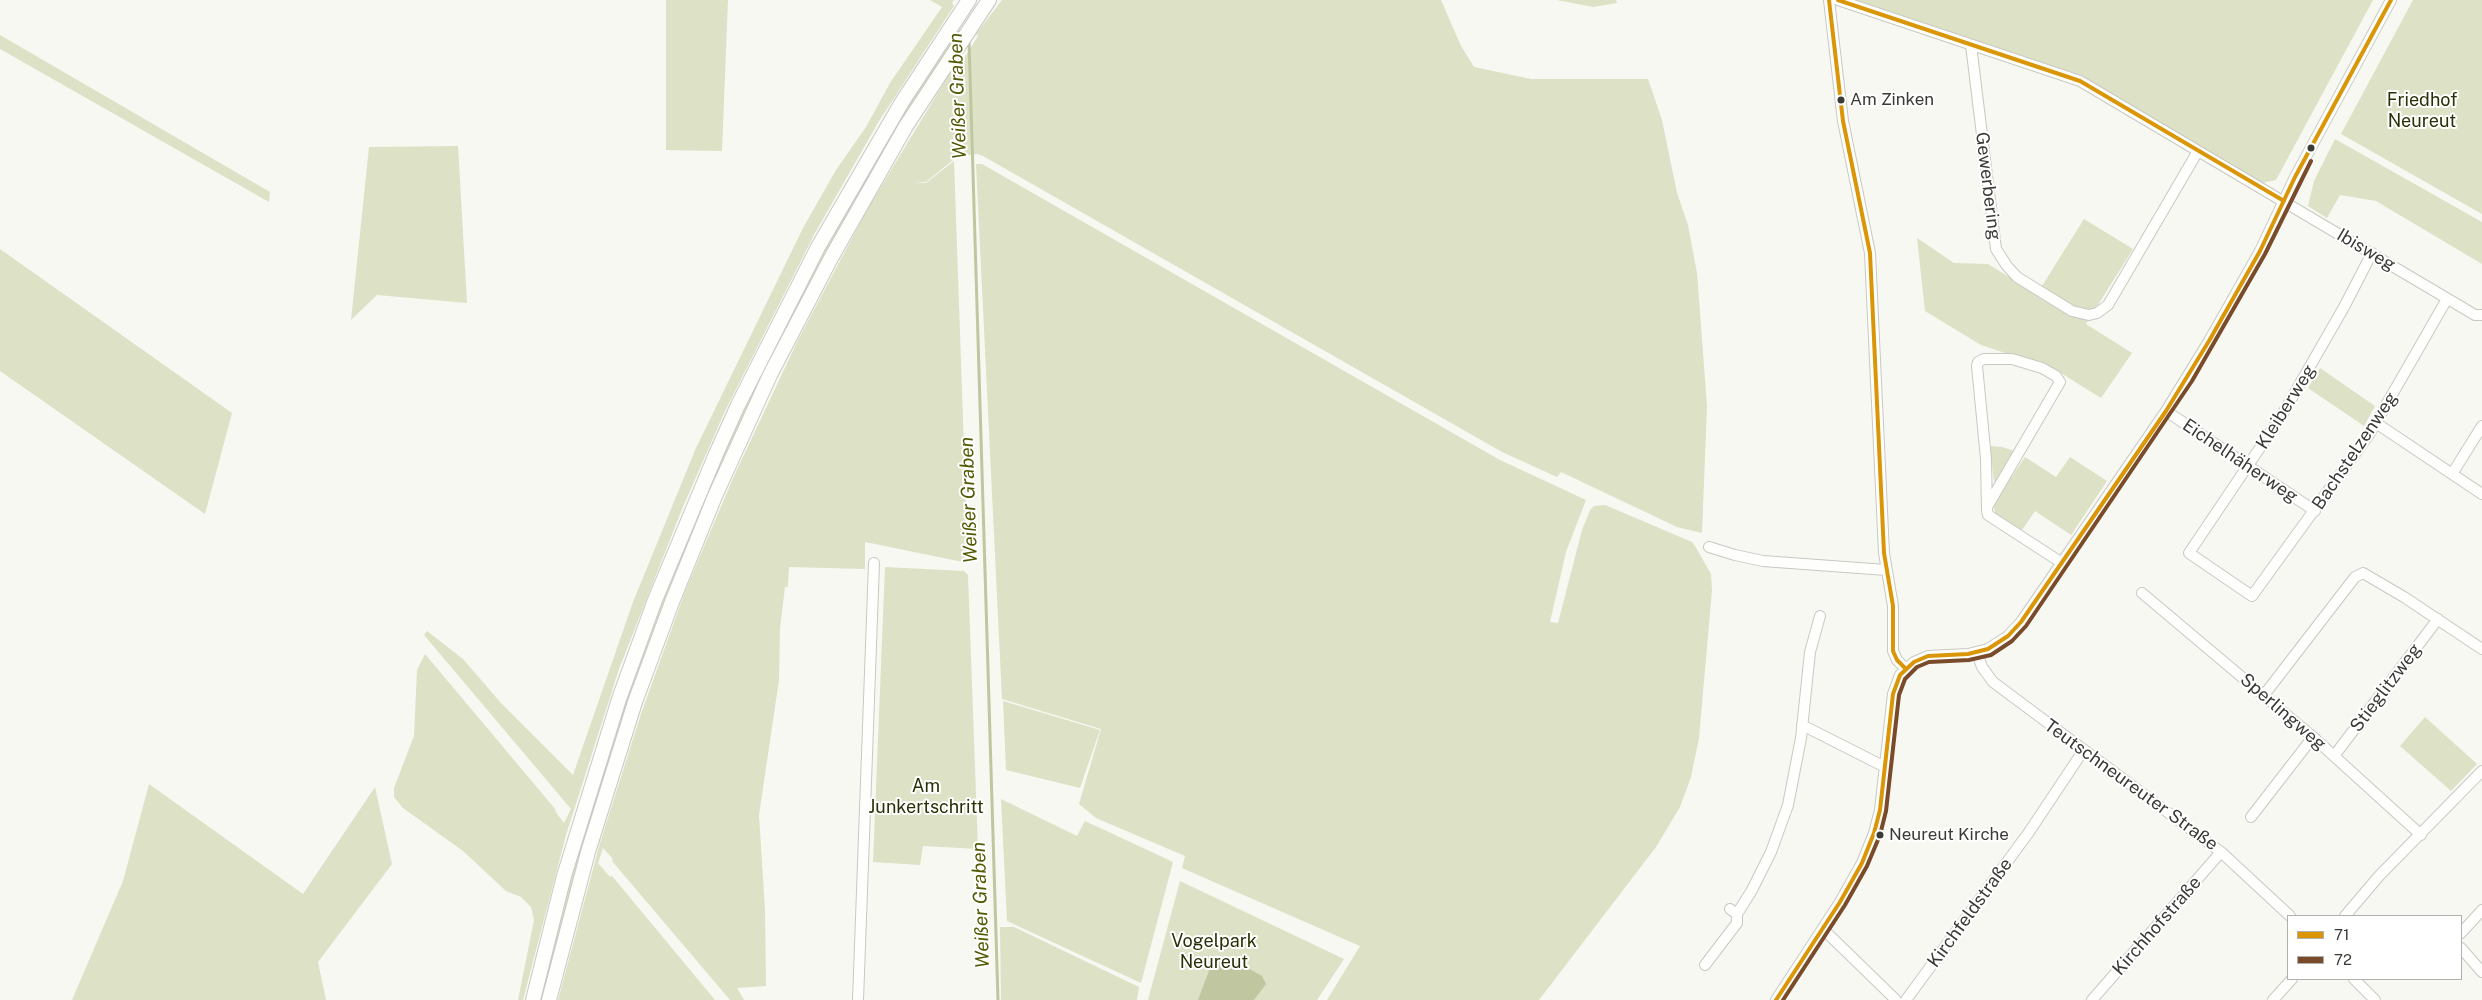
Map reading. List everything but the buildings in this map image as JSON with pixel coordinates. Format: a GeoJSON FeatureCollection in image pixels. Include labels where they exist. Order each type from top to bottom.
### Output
{"type":"FeatureCollection","features":[{"type":"Feature","properties":{"kind":"highway"},"geometry":{"type":"LineString","coordinates":[[533,1000],[564,876],[602,750],[643,632],[685,526],[738,405],[818,247],[902,102],[969,0]]}},
{"type":"Feature","properties":{"kind":"highway"},"geometry":{"type":"LineString","coordinates":[[549,1000],[586,860],[630,718],[672,602],[715,496],[770,375],[879,171],[960,42],[989,0]]}},
{"type":"Feature","properties":{"kind":"street"},"geometry":{"type":"LineString","coordinates":[[1830,0],[1843,121],[1870,253],[1886,570],[1893,606],[1893,651],[1897,660],[1906,669]]}},
{"type":"Feature","properties":{"kind":"street"},"geometry":{"type":"LineString","coordinates":[[1838,0],[2080,81],[2284,201]]}},
{"type":"Feature","properties":{"kind":"street"},"geometry":{"type":"LineString","coordinates":[[1776,1000],[1823,929],[1862,863],[1874,833],[1880,810],[1896,682],[1906,669],[1928,656],[1977,653],[1997,644],[2013,632],[2166,411],[2250,269],[2391,0]]}},
{"type":"Feature","properties":{"kind":"street","name":"Gewerbering"},"geometry":{"type":"LineString","coordinates":[[1971,45],[1996,249],[2017,277],[2072,311],[2089,315],[2097,313],[2108,304],[2198,151]]}},
{"type":"Feature","properties":{"kind":"street","name":"Ibisweg"},"geometry":{"type":"LineString","coordinates":[[2284,201],[2474,315],[2482,315]]}},
{"type":"Feature","properties":{"kind":"street","name":"Kleiberweg"},"geometry":{"type":"LineString","coordinates":[[2252,596],[2189,553],[2248,467],[2302,382],[2372,253]]}},
{"type":"Feature","properties":{"kind":"street","name":"Bachstelzenweg"},"geometry":{"type":"LineString","coordinates":[[2252,596],[2376,424],[2447,299]]}},
{"type":"Feature","properties":{"kind":"street"},"geometry":{"type":"LineString","coordinates":[[1987,507],[2060,382],[2056,376],[2042,368],[2012,359],[1984,359],[1978,362],[1977,366],[1986,459],[1987,507],[1988,515],[2062,563]]}},
{"type":"Feature","properties":{"kind":"street","name":"Eichelhäherweg"},"geometry":{"type":"LineString","coordinates":[[2166,411],[2315,511]]}},
{"type":"Feature","properties":{"kind":"street"},"geometry":{"type":"LineString","coordinates":[[2376,424],[2482,494]]}},
{"type":"Feature","properties":{"kind":"street"},"geometry":{"type":"LineString","coordinates":[[2452,474],[2482,426]]}},
{"type":"Feature","properties":{"kind":"street"},"geometry":{"type":"LineString","coordinates":[[1709,546],[1735,555],[1764,561],[1886,570]]}},
{"type":"Feature","properties":{"kind":"street"},"geometry":{"type":"LineString","coordinates":[[858,1000],[874,563]]}},
{"type":"Feature","properties":{"kind":"street"},"geometry":{"type":"LineString","coordinates":[[2264,695],[2359,574],[2368,574],[2482,649]]}},
{"type":"Feature","properties":{"kind":"street","name":"Sperlingweg"},"geometry":{"type":"LineString","coordinates":[[2142,593],[2313,737],[2421,835]]}},
{"type":"Feature","properties":{"kind":"street"},"geometry":{"type":"LineString","coordinates":[[1705,965],[1737,923],[1734,912],[1765,865],[1784,818],[1792,789],[1802,725],[1810,652],[1820,616]]}},
{"type":"Feature","properties":{"kind":"street","name":"Stieglitzweg"},"geometry":{"type":"LineString","coordinates":[[2334,756],[2438,620]]}},
{"type":"Feature","properties":{"kind":"street","name":"Teutschneureuter Straße"},"geometry":{"type":"LineString","coordinates":[[1977,653],[1982,667],[1993,682],[2083,751],[2221,852],[2289,915]]}},
{"type":"Feature","properties":{"kind":"street"},"geometry":{"type":"LineString","coordinates":[[1802,725],[1885,767]]}},
{"type":"Feature","properties":{"kind":"street"},"geometry":{"type":"LineString","coordinates":[[2251,817],[2313,737]]}},
{"type":"Feature","properties":{"kind":"street","name":"Kirchfeldstraße"},"geometry":{"type":"LineString","coordinates":[[1906,1000],[2033,826],[2083,751]]}},
{"type":"Feature","properties":{"kind":"street"},"geometry":{"type":"LineString","coordinates":[[2346,915],[2379,876],[2482,771]]}},
{"type":"Feature","properties":{"kind":"street","name":"Kirchhofstraße"},"geometry":{"type":"LineString","coordinates":[[2092,1000],[2221,852]]}},
{"type":"Feature","properties":{"kind":"street"},"geometry":{"type":"LineString","coordinates":[[2462,932],[2482,910]]}},
{"type":"Feature","properties":{"kind":"street"},"geometry":{"type":"LineString","coordinates":[[1823,929],[1896,1000]]}},
{"type":"Feature","properties":{"kind":"street"},"geometry":{"type":"LineString","coordinates":[[2462,949],[2482,972]]}},
{"type":"Feature","properties":{"kind":"street"},"geometry":{"type":"LineString","coordinates":[[2273,1000],[2291,980]]}},
{"type":"Feature","properties":{"kind":"street"},"geometry":{"type":"LineString","coordinates":[[2355,980],[2375,1000]]}},
{"type":"Feature","properties":{"kind":"green space"},"geometry":{"type":"Polygon","coordinates":[[[666,0],[728,0],[722,151],[666,150],[666,0]]]}},
{"type":"Feature","properties":{"kind":"green space"},"geometry":{"type":"Polygon","coordinates":[[[930,0],[954,0],[952,3],[954,6],[879,121],[815,233],[725,411],[682,509],[619,669],[566,835],[523,1000],[518,1000],[534,920],[531,907],[521,897],[506,891],[463,851],[403,808],[394,797],[394,788],[414,736],[417,670],[425,654],[556,810],[564,823],[571,809],[424,635],[427,631],[463,659],[501,703],[573,775],[633,602],[696,448],[803,228],[836,170],[866,127],[890,83],[942,7],[930,0]]]}},
{"type":"Feature","properties":{"kind":"green space"},"geometry":{"type":"Polygon","coordinates":[[[1002,0],[1441,0],[1461,46],[1474,67],[1531,79],[1648,79],[1662,120],[1677,193],[1688,225],[1697,273],[1707,406],[1702,533],[1677,527],[1561,472],[1557,477],[1502,452],[983,156],[977,154],[958,156],[926,182],[915,182],[926,183],[954,161],[968,563],[865,542],[865,569],[789,567],[788,587],[785,587],[780,628],[779,680],[759,815],[765,910],[766,986],[737,988],[744,1000],[730,1000],[603,848],[598,863],[610,877],[612,876],[715,1000],[558,1000],[600,843],[641,714],[686,589],[734,476],[798,340],[868,208],[950,73],[954,74],[978,36],[976,34],[1002,0]]]}},
{"type":"Feature","properties":{"kind":"green space"},"geometry":{"type":"Polygon","coordinates":[[[1557,0],[1616,0],[1617,3],[1593,7],[1557,0]]]}},
{"type":"Feature","properties":{"kind":"green space"},"geometry":{"type":"Polygon","coordinates":[[[1853,0],[2373,0],[2276,180],[2262,183],[2076,74],[1853,0]]]}},
{"type":"Feature","properties":{"kind":"green space","name":"Friedhof Neureut"},"geometry":{"type":"Polygon","coordinates":[[[2413,0],[2482,0],[2482,214],[2341,134],[2413,0]]]}},
{"type":"Feature","properties":{"kind":"green space"},"geometry":{"type":"Polygon","coordinates":[[[959,26],[959,33],[886,148],[800,303],[650,643],[619,730],[589,826],[543,1000],[539,1000],[574,861],[615,729],[648,636],[710,482],[753,389],[815,267],[904,111],[959,26]]]}},
{"type":"Feature","properties":{"kind":"green space"},"geometry":{"type":"Polygon","coordinates":[[[0,35],[270,192],[269,202],[0,49],[0,35]]]}},
{"type":"Feature","properties":{"kind":"green space"},"geometry":{"type":"Polygon","coordinates":[[[2335,139],[2482,222],[2482,264],[2376,201],[2340,195],[2327,218],[2308,206],[2314,181],[2335,139]]]}},
{"type":"Feature","properties":{"kind":"green space"},"geometry":{"type":"Polygon","coordinates":[[[458,146],[467,303],[377,295],[351,320],[369,147],[458,146]]]}},
{"type":"Feature","properties":{"kind":"green space"},"geometry":{"type":"Polygon","coordinates":[[[976,164],[982,164],[1500,460],[1586,500],[1566,552],[1550,622],[1558,623],[1582,530],[1590,510],[1594,506],[1605,505],[1692,542],[1695,546],[1711,574],[1712,590],[1699,738],[1691,777],[1680,807],[1656,847],[1539,1000],[1327,1000],[1360,946],[1182,868],[1185,856],[1096,818],[1079,804],[1101,729],[1002,699],[976,164]]]}},
{"type":"Feature","properties":{"kind":"green space"},"geometry":{"type":"Polygon","coordinates":[[[2084,219],[2133,249],[2086,324],[2132,353],[2101,398],[2056,370],[1981,345],[1925,311],[1917,238],[1954,263],[1988,264],[2037,294],[2084,219]]]}},
{"type":"Feature","properties":{"kind":"green space"},"geometry":{"type":"Polygon","coordinates":[[[0,249],[232,413],[205,514],[0,371],[0,249]]]}},
{"type":"Feature","properties":{"kind":"green space"},"geometry":{"type":"Polygon","coordinates":[[[2320,368],[2375,406],[2364,426],[2308,388],[2320,368]]]}},
{"type":"Feature","properties":{"kind":"green space"},"geometry":{"type":"Polygon","coordinates":[[[1990,446],[2014,451],[1997,482],[1994,481],[1990,446]]]}},
{"type":"Feature","properties":{"kind":"green space"},"geometry":{"type":"Polygon","coordinates":[[[2025,457],[2056,477],[2070,457],[2107,481],[2071,535],[2035,511],[2022,530],[1995,514],[1994,507],[1997,499],[2025,457]]]}},
{"type":"Feature","properties":{"kind":"green space","name":"Am Junkertschritt"},"geometry":{"type":"Polygon","coordinates":[[[885,567],[964,571],[968,575],[978,849],[923,846],[920,865],[873,862],[885,567]]]}},
{"type":"Feature","properties":{"kind":"green space"},"geometry":{"type":"Polygon","coordinates":[[[1003,701],[1100,730],[1080,788],[1006,770],[1003,701]]]}},
{"type":"Feature","properties":{"kind":"green space"},"geometry":{"type":"Polygon","coordinates":[[[2425,717],[2477,764],[2451,791],[2400,746],[2425,717]]]}},
{"type":"Feature","properties":{"kind":"green space"},"geometry":{"type":"Polygon","coordinates":[[[149,784],[303,894],[375,787],[392,864],[318,962],[326,1000],[72,1000],[123,881],[149,784]]]}},
{"type":"Feature","properties":{"kind":"green space"},"geometry":{"type":"Polygon","coordinates":[[[1001,799],[1077,836],[1085,821],[1173,862],[1141,983],[1007,921],[1001,799]]]}},
{"type":"Feature","properties":{"kind":"green space","name":"Vogelpark Neureut"},"geometry":{"type":"Polygon","coordinates":[[[1180,881],[1344,959],[1317,1000],[1148,1000],[1180,881]]]}},
{"type":"Feature","properties":{"kind":"green space"},"geometry":{"type":"Polygon","coordinates":[[[1000,927],[1014,927],[1139,987],[1137,1000],[1001,1000],[1000,927]]]}},
{"type":"Feature","properties":{"kind":"shaded area"},"geometry":{"type":"Polygon","coordinates":[[[1218,958],[1230,958],[1262,976],[1266,984],[1254,1000],[1198,1000],[1210,968],[1218,958]]]}},
{"type":"Feature","properties":{"kind":"waterway","name":"Weißer Graben"},"geometry":{"type":"LineString","coordinates":[[969,41],[998,1000]]}},
{"type":"Feature","properties":{"kind":"transit line","name":"71"},"geometry":{"type":"LineString","coordinates":[[1829,0],[1843,121],[1870,253],[1884,553],[1893,606],[1893,651],[1897,660],[1906,669]]}},
{"type":"Feature","properties":{"kind":"transit line","name":"71"},"geometry":{"type":"LineString","coordinates":[[1838,0],[2080,81],[2284,201]]}},
{"type":"Feature","properties":{"kind":"transit line","name":"71"},"geometry":{"type":"LineString","coordinates":[[1776,1000],[1840,902],[1862,863],[1874,833],[1880,810],[1893,694],[1900,675],[1914,662],[1928,656],[1968,654],[1988,649],[2008,636],[2021,622],[2166,411],[2209,341],[2260,251],[2295,177],[2391,0]]}},
{"type":"Feature","properties":{"kind":"transit line","name":"72"},"geometry":{"type":"LineString","coordinates":[[1783,1000],[1845,905],[1867,866],[1880,835],[1886,811],[1899,695],[1905,679],[1917,667],[1929,662],[1969,660],[1991,655],[2012,641],[2026,626],[2192,381],[2265,254],[2311,161]]}},
{"type":"Feature","properties":{"kind":"place","name":"Am Zinken"},"geometry":{"type":"Point","coordinates":[1841,100]}},
{"type":"Feature","properties":{"kind":"place","name":"Neureut Kirche"},"geometry":{"type":"Point","coordinates":[1880,835]}}]}
